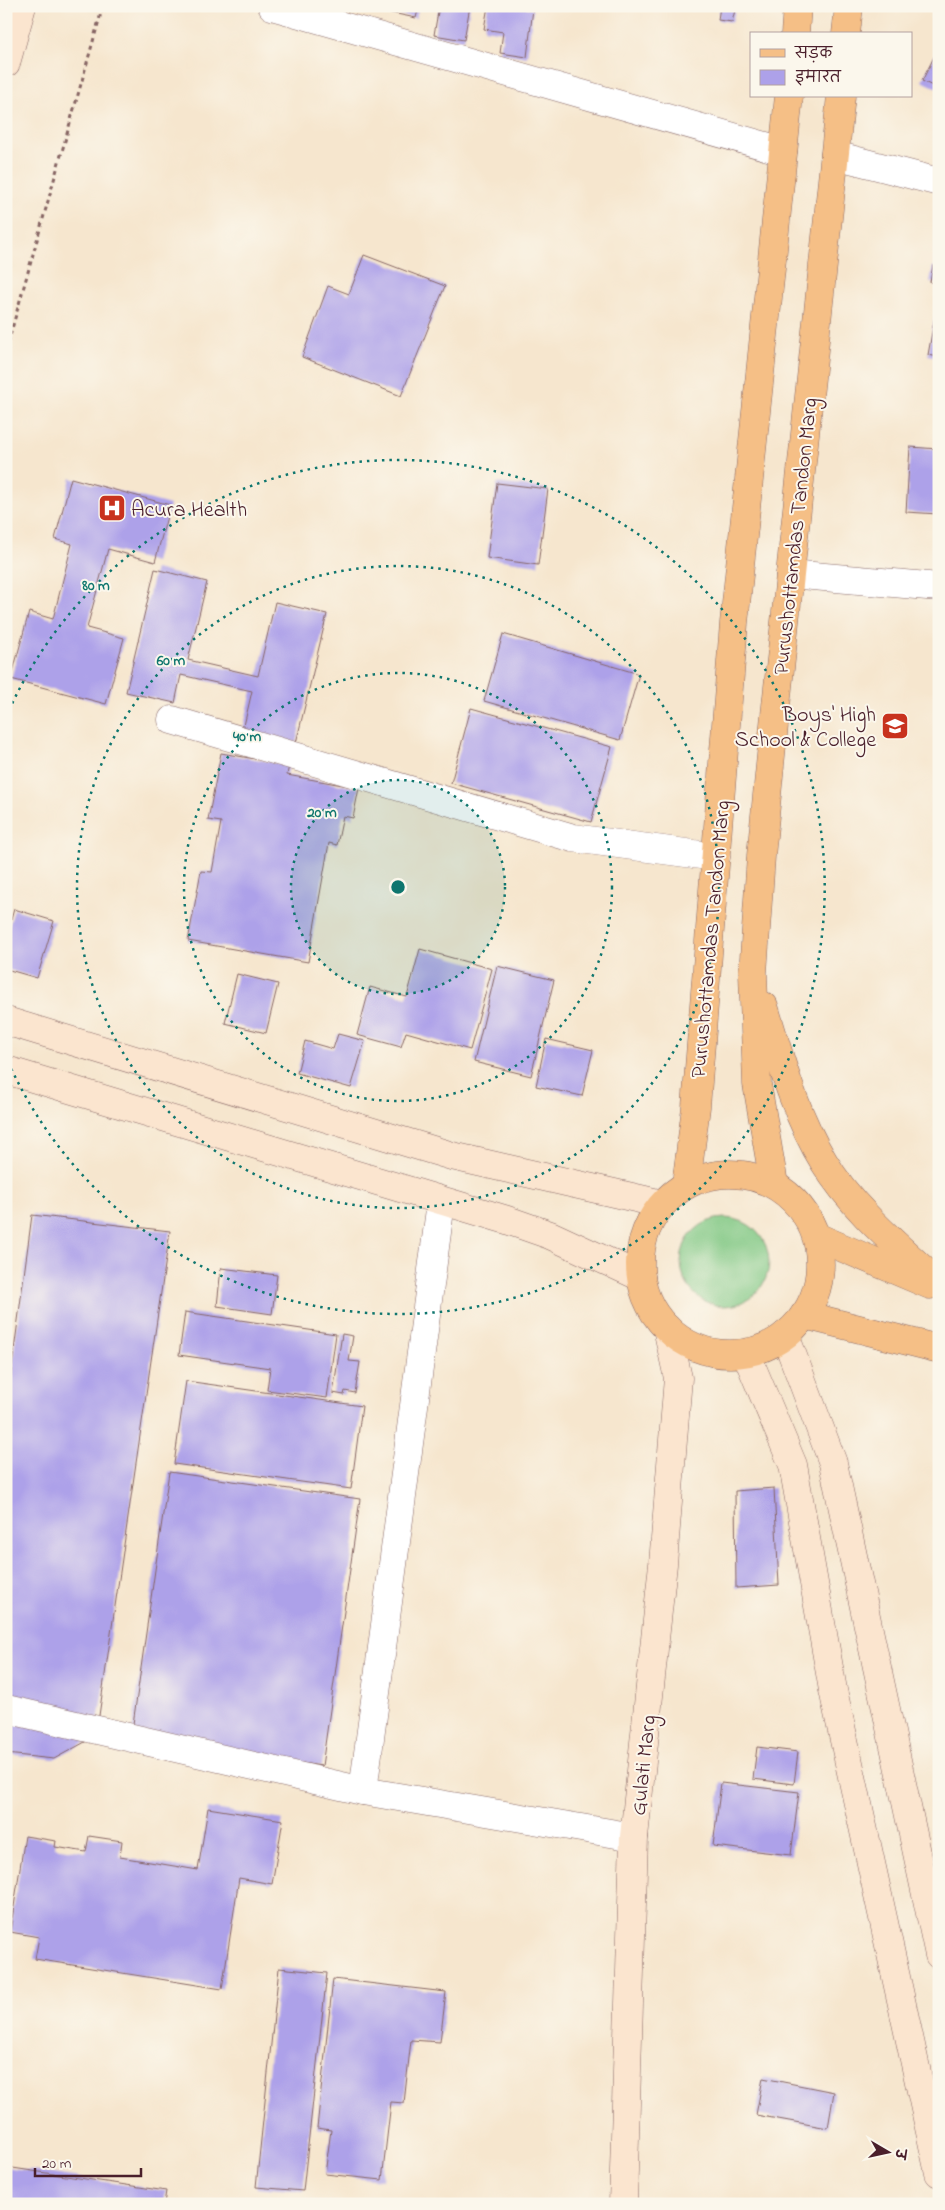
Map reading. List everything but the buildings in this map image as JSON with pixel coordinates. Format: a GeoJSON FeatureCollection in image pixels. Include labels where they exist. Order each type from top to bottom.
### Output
{"type":"FeatureCollection","features":[{"type":"Feature","properties":{"kind":"main road"},"geometry":{"type":"LineString","coordinates":[[795,32],[797,6]]}},
{"type":"Feature","properties":{"kind":"main road"},"geometry":{"type":"LineString","coordinates":[[846,32],[849,6]]}},
{"type":"Feature","properties":{"kind":"main road","name":"Purushottamdas Tandon Marg"},"geometry":{"type":"LineString","coordinates":[[686,1185],[696,1107],[734,623],[789,98]]}},
{"type":"Feature","properties":{"kind":"main road","name":"Purushottamdas Tandon Marg"},"geometry":{"type":"LineString","coordinates":[[774,1184],[757,1084],[753,973],[761,856],[840,98]]}},
{"type":"Feature","properties":{"kind":"main road"},"geometry":{"type":"LineString","coordinates":[[753,973],[803,1123],[824,1162],[845,1192],[882,1231],[939,1284]]}},
{"type":"Feature","properties":{"kind":"main road"},"geometry":{"type":"LineString","coordinates":[[715,1174],[746,1174],[774,1184],[793,1198],[807,1216],[816,1237],[821,1264],[816,1291],[804,1315],[785,1335],[767,1347],[746,1353],[724,1354],[703,1350],[684,1342],[667,1328],[649,1305],[641,1277],[640,1251],[648,1226],[662,1204],[686,1185],[715,1174]]}},
{"type":"Feature","properties":{"kind":"main road"},"geometry":{"type":"LineString","coordinates":[[816,1237],[939,1289]]}},
{"type":"Feature","properties":{"kind":"main road"},"geometry":{"type":"LineString","coordinates":[[804,1315],[939,1349]]}},
{"type":"Feature","properties":{"kind":"street"},"geometry":{"type":"LineString","coordinates":[[6,63],[22,6]]}},
{"type":"Feature","properties":{"kind":"street"},"geometry":{"type":"LineString","coordinates":[[272,6],[783,151]]}},
{"type":"Feature","properties":{"kind":"street"},"geometry":{"type":"LineString","coordinates":[[835,154],[939,182]]}},
{"type":"Feature","properties":{"kind":"street"},"geometry":{"type":"LineString","coordinates":[[790,574],[939,586]]}},
{"type":"Feature","properties":{"kind":"street"},"geometry":{"type":"LineString","coordinates":[[172,720],[573,838],[716,857]]}},
{"type":"Feature","properties":{"kind":"street"},"geometry":{"type":"LineString","coordinates":[[6,1021],[452,1156],[662,1204]]}},
{"type":"Feature","properties":{"kind":"street"},"geometry":{"type":"LineString","coordinates":[[6,1070],[550,1235],[641,1277]]}},
{"type":"Feature","properties":{"kind":"street"},"geometry":{"type":"LineString","coordinates":[[363,1792],[441,1202]]}},
{"type":"Feature","properties":{"kind":"street","name":"Gulati Marg"},"geometry":{"type":"LineString","coordinates":[[624,2204],[634,1836],[664,1564],[678,1378],[667,1328]]}},
{"type":"Feature","properties":{"kind":"street"},"geometry":{"type":"LineString","coordinates":[[785,1335],[833,1463],[939,1955]]}},
{"type":"Feature","properties":{"kind":"street"},"geometry":{"type":"LineString","coordinates":[[746,1353],[793,1465],[833,1690],[939,2173]]}},
{"type":"Feature","properties":{"kind":"street"},"geometry":{"type":"LineString","coordinates":[[6,1709],[363,1792],[634,1836]]}},
{"type":"Feature","properties":{"kind":"path"},"geometry":{"type":"LineString","coordinates":[[6,350],[103,6]]}},
{"type":"Feature","properties":{"kind":"green space"},"geometry":{"type":"Polygon","coordinates":[[[725,1218],[742,1222],[756,1231],[765,1245],[769,1262],[765,1279],[756,1293],[742,1302],[725,1306],[708,1302],[694,1293],[685,1279],[681,1262],[685,1245],[694,1231],[708,1222],[725,1218]]]}},
{"type":"Feature","properties":{"kind":"place","name":"Acura Health"},"geometry":{"type":"Point","coordinates":[112,508]}},
{"type":"Feature","properties":{"kind":"place","name":"Boys' High School & College"},"geometry":{"type":"Point","coordinates":[895,726]}}]}
